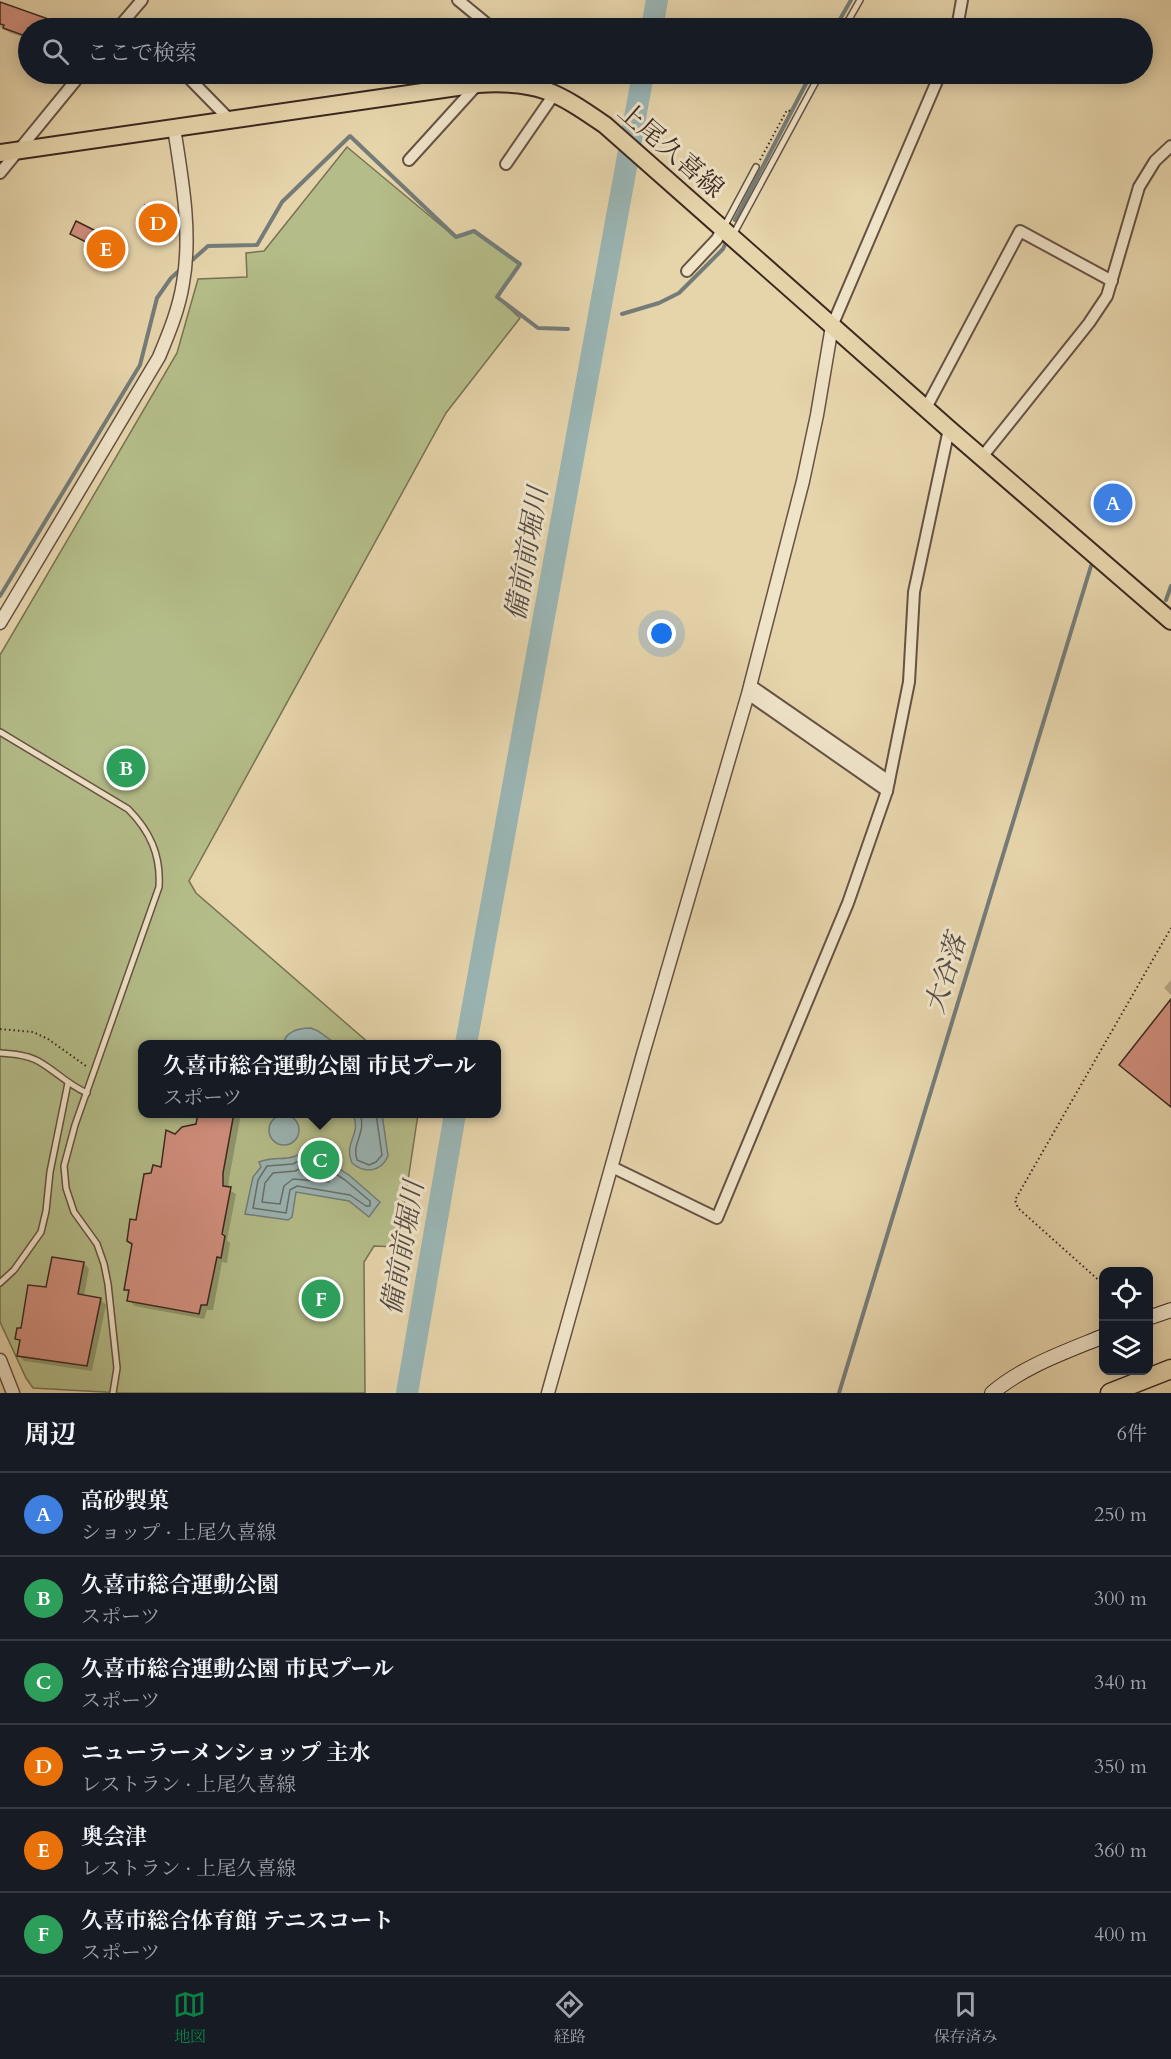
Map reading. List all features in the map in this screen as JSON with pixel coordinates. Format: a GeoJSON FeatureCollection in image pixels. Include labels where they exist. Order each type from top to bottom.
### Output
{"type":"FeatureCollection","features":[{"type":"Feature","properties":{"kind":"highway"},"geometry":{"type":"LineString","coordinates":[[1110,1393],[1171,1369]]}},
{"type":"Feature","properties":{"kind":"main road","name":"上尾久喜線"},"geometry":{"type":"LineString","coordinates":[[8,152],[478,84]]}},
{"type":"Feature","properties":{"kind":"main road","name":"上尾久喜線"},"geometry":{"type":"LineString","coordinates":[[507,84],[548,91],[576,105],[617,136],[1171,621]]}},
{"type":"Feature","properties":{"kind":"main road"},"geometry":{"type":"LineString","coordinates":[[1153,1317],[1171,1310]]}},
{"type":"Feature","properties":{"kind":"main road"},"geometry":{"type":"LineString","coordinates":[[992,1393],[1012,1377],[1099,1338]]}},
{"type":"Feature","properties":{"kind":"street"},"geometry":{"type":"LineString","coordinates":[[127,18],[142,0]]}},
{"type":"Feature","properties":{"kind":"street"},"geometry":{"type":"LineString","coordinates":[[458,0],[480,18]]}},
{"type":"Feature","properties":{"kind":"street"},"geometry":{"type":"LineString","coordinates":[[959,18],[962,0]]}},
{"type":"Feature","properties":{"kind":"street"},"geometry":{"type":"LineString","coordinates":[[0,173],[8,152],[72,84]]}},
{"type":"Feature","properties":{"kind":"street"},"geometry":{"type":"LineString","coordinates":[[194,84],[230,120]]}},
{"type":"Feature","properties":{"kind":"street"},"geometry":{"type":"LineString","coordinates":[[409,160],[478,84]]}},
{"type":"Feature","properties":{"kind":"street"},"geometry":{"type":"LineString","coordinates":[[506,164],[548,91],[541,84]]}},
{"type":"Feature","properties":{"kind":"street"},"geometry":{"type":"LineString","coordinates":[[548,1393],[749,690],[803,481],[832,326],[936,84]]}},
{"type":"Feature","properties":{"kind":"street"},"geometry":{"type":"LineString","coordinates":[[0,623],[159,357],[172,326],[180,300],[186,258],[182,178],[174,128]]}},
{"type":"Feature","properties":{"kind":"street"},"geometry":{"type":"LineString","coordinates":[[982,457],[1089,323],[1107,296],[1139,186],[1155,161],[1171,146]]}},
{"type":"Feature","properties":{"kind":"street"},"geometry":{"type":"LineString","coordinates":[[926,408],[1020,231],[1112,281]]}},
{"type":"Feature","properties":{"kind":"street"},"geometry":{"type":"LineString","coordinates":[[687,272],[717,239],[728,232]]}},
{"type":"Feature","properties":{"kind":"street"},"geometry":{"type":"LineString","coordinates":[[612,1167],[717,1218],[848,903],[888,786],[909,682],[914,592],[949,429]]}},
{"type":"Feature","properties":{"kind":"street"},"geometry":{"type":"LineString","coordinates":[[749,690],[888,786]]}},
{"type":"Feature","properties":{"kind":"street"},"geometry":{"type":"LineString","coordinates":[[0,1360],[13,1393]]}},
{"type":"Feature","properties":{"kind":"lane"},"geometry":{"type":"LineString","coordinates":[[850,18],[860,0]]}},
{"type":"Feature","properties":{"kind":"lane"},"geometry":{"type":"LineString","coordinates":[[728,232],[814,84]]}},
{"type":"Feature","properties":{"kind":"lane"},"geometry":{"type":"LineString","coordinates":[[728,232],[756,167]]}},
{"type":"Feature","properties":{"kind":"lane"},"geometry":{"type":"LineString","coordinates":[[0,732],[128,808],[149,834],[160,871],[159,887],[75,1125],[64,1166],[66,1188],[74,1212],[97,1244],[104,1264],[117,1368],[113,1393]]}},
{"type":"Feature","properties":{"kind":"lane"},"geometry":{"type":"LineString","coordinates":[[0,1053],[38,1061],[68,1083],[87,1093]]}},
{"type":"Feature","properties":{"kind":"lane"},"geometry":{"type":"LineString","coordinates":[[0,1283],[14,1270],[41,1232],[68,1083]]}},
{"type":"Feature","properties":{"kind":"path"},"geometry":{"type":"LineString","coordinates":[[756,167],[787,110]]}},
{"type":"Feature","properties":{"kind":"path"},"geometry":{"type":"LineString","coordinates":[[1099,1281],[1018,1208],[1015,1200],[1171,928]]}},
{"type":"Feature","properties":{"kind":"path"},"geometry":{"type":"LineString","coordinates":[[0,1029],[33,1032],[48,1039],[94,1071]]}},
{"type":"Feature","properties":{"kind":"green space"},"geometry":{"type":"Polygon","coordinates":[[[347,147],[455,237],[474,231],[520,264],[497,297],[520,318],[446,413],[189,881],[196,893],[365,1040],[138,1040],[138,1118],[417,1118],[398,1247],[374,1246],[364,1262],[365,1393],[121,1393],[33,1388],[0,1322],[0,655],[177,353],[198,279],[247,277],[246,253],[264,251],[347,147]]]}},
{"type":"Feature","properties":{"kind":"water"},"geometry":{"type":"Polygon","coordinates":[[[311,1028],[330,1040],[285,1040],[293,1031],[311,1028]]]}},
{"type":"Feature","properties":{"kind":"water"},"geometry":{"type":"Polygon","coordinates":[[[275,1118],[293,1118],[298,1124],[298,1136],[290,1144],[278,1144],[270,1136],[270,1124],[275,1118]]]}},
{"type":"Feature","properties":{"kind":"water"},"geometry":{"type":"Polygon","coordinates":[[[354,1118],[383,1118],[388,1156],[377,1168],[362,1169],[352,1163],[350,1149],[354,1118]]]}},
{"type":"Feature","properties":{"kind":"water"},"geometry":{"type":"Polygon","coordinates":[[[308,1148],[349,1175],[380,1202],[369,1217],[349,1201],[296,1192],[292,1217],[288,1220],[245,1214],[253,1177],[261,1167],[259,1162],[289,1158],[308,1148]]]}},
{"type":"Feature","properties":{"kind":"building"},"geometry":{"type":"Polygon","coordinates":[[[0,2],[45,18],[18,18],[18,33],[3,28],[4,25],[0,24],[0,2]]]}},
{"type":"Feature","properties":{"kind":"building"},"geometry":{"type":"Polygon","coordinates":[[[145,205],[172,219],[164,232],[138,218],[145,205]]]}},
{"type":"Feature","properties":{"kind":"building"},"geometry":{"type":"Polygon","coordinates":[[[76,221],[118,242],[105,268],[86,258],[92,245],[70,234],[76,221]]]}},
{"type":"Feature","properties":{"kind":"building"},"geometry":{"type":"Polygon","coordinates":[[[1171,999],[1171,1107],[1119,1065],[1171,999]]]}},
{"type":"Feature","properties":{"kind":"building"},"geometry":{"type":"Polygon","coordinates":[[[197,1118],[233,1118],[223,1173],[223,1186],[231,1187],[222,1234],[225,1236],[221,1258],[217,1257],[207,1305],[201,1305],[199,1314],[127,1301],[129,1290],[124,1290],[132,1244],[127,1241],[130,1219],[136,1220],[144,1174],[151,1173],[153,1165],[161,1167],[166,1130],[175,1134],[182,1127],[196,1124],[197,1118]]]}},
{"type":"Feature","properties":{"kind":"building"},"geometry":{"type":"Polygon","coordinates":[[[52,1257],[84,1262],[78,1294],[101,1298],[87,1366],[17,1356],[20,1340],[15,1339],[17,1328],[21,1328],[28,1285],[46,1287],[52,1257]]]}},
{"type":"Feature","properties":{"kind":"waterway","name":"備前前堀川"},"geometry":{"type":"LineString","coordinates":[[654,18],[657,0]]}},
{"type":"Feature","properties":{"kind":"waterway"},"geometry":{"type":"LineString","coordinates":[[841,18],[851,0]]}},
{"type":"Feature","properties":{"kind":"waterway","name":"備前前堀川"},"geometry":{"type":"LineString","coordinates":[[467,1040],[641,84]]}},
{"type":"Feature","properties":{"kind":"waterway"},"geometry":{"type":"LineString","coordinates":[[735,220],[806,84]]}},
{"type":"Feature","properties":{"kind":"waterway"},"geometry":{"type":"LineString","coordinates":[[189,263],[208,246],[257,245],[282,202],[350,136],[456,237],[474,231],[520,264],[497,297],[538,328],[568,329]]}},
{"type":"Feature","properties":{"kind":"waterway"},"geometry":{"type":"LineString","coordinates":[[622,314],[659,303],[679,293],[723,249],[727,240]]}},
{"type":"Feature","properties":{"kind":"waterway"},"geometry":{"type":"LineString","coordinates":[[0,596],[140,365],[157,298],[171,278],[181,269]]}},
{"type":"Feature","properties":{"kind":"waterway","name":"大谷落"},"geometry":{"type":"LineString","coordinates":[[839,1393],[1091,566]]}},
{"type":"Feature","properties":{"kind":"waterway"},"geometry":{"type":"LineString","coordinates":[[1166,600],[1171,586]]}},
{"type":"Feature","properties":{"kind":"waterway","name":"備前前堀川"},"geometry":{"type":"LineString","coordinates":[[407,1393],[454,1118]]}},
{"type":"Feature","properties":{"kind":"place","name":"ニューラーメンショップ 主水"},"geometry":{"type":"Point","coordinates":[158,223]}},
{"type":"Feature","properties":{"kind":"place","name":"奥会津"},"geometry":{"type":"Point","coordinates":[106,249]}},
{"type":"Feature","properties":{"kind":"place","name":"高砂製菓"},"geometry":{"type":"Point","coordinates":[1113,503]}},
{"type":"Feature","properties":{"kind":"place","name":"久喜市総合運動公園"},"geometry":{"type":"Point","coordinates":[126,768]}},
{"type":"Feature","properties":{"kind":"place","name":"久喜市総合運動公園 市民プール"},"geometry":{"type":"Point","coordinates":[320,1160]}},
{"type":"Feature","properties":{"kind":"place","name":"久喜市総合体育館 テニスコート"},"geometry":{"type":"Point","coordinates":[321,1299]}}]}
